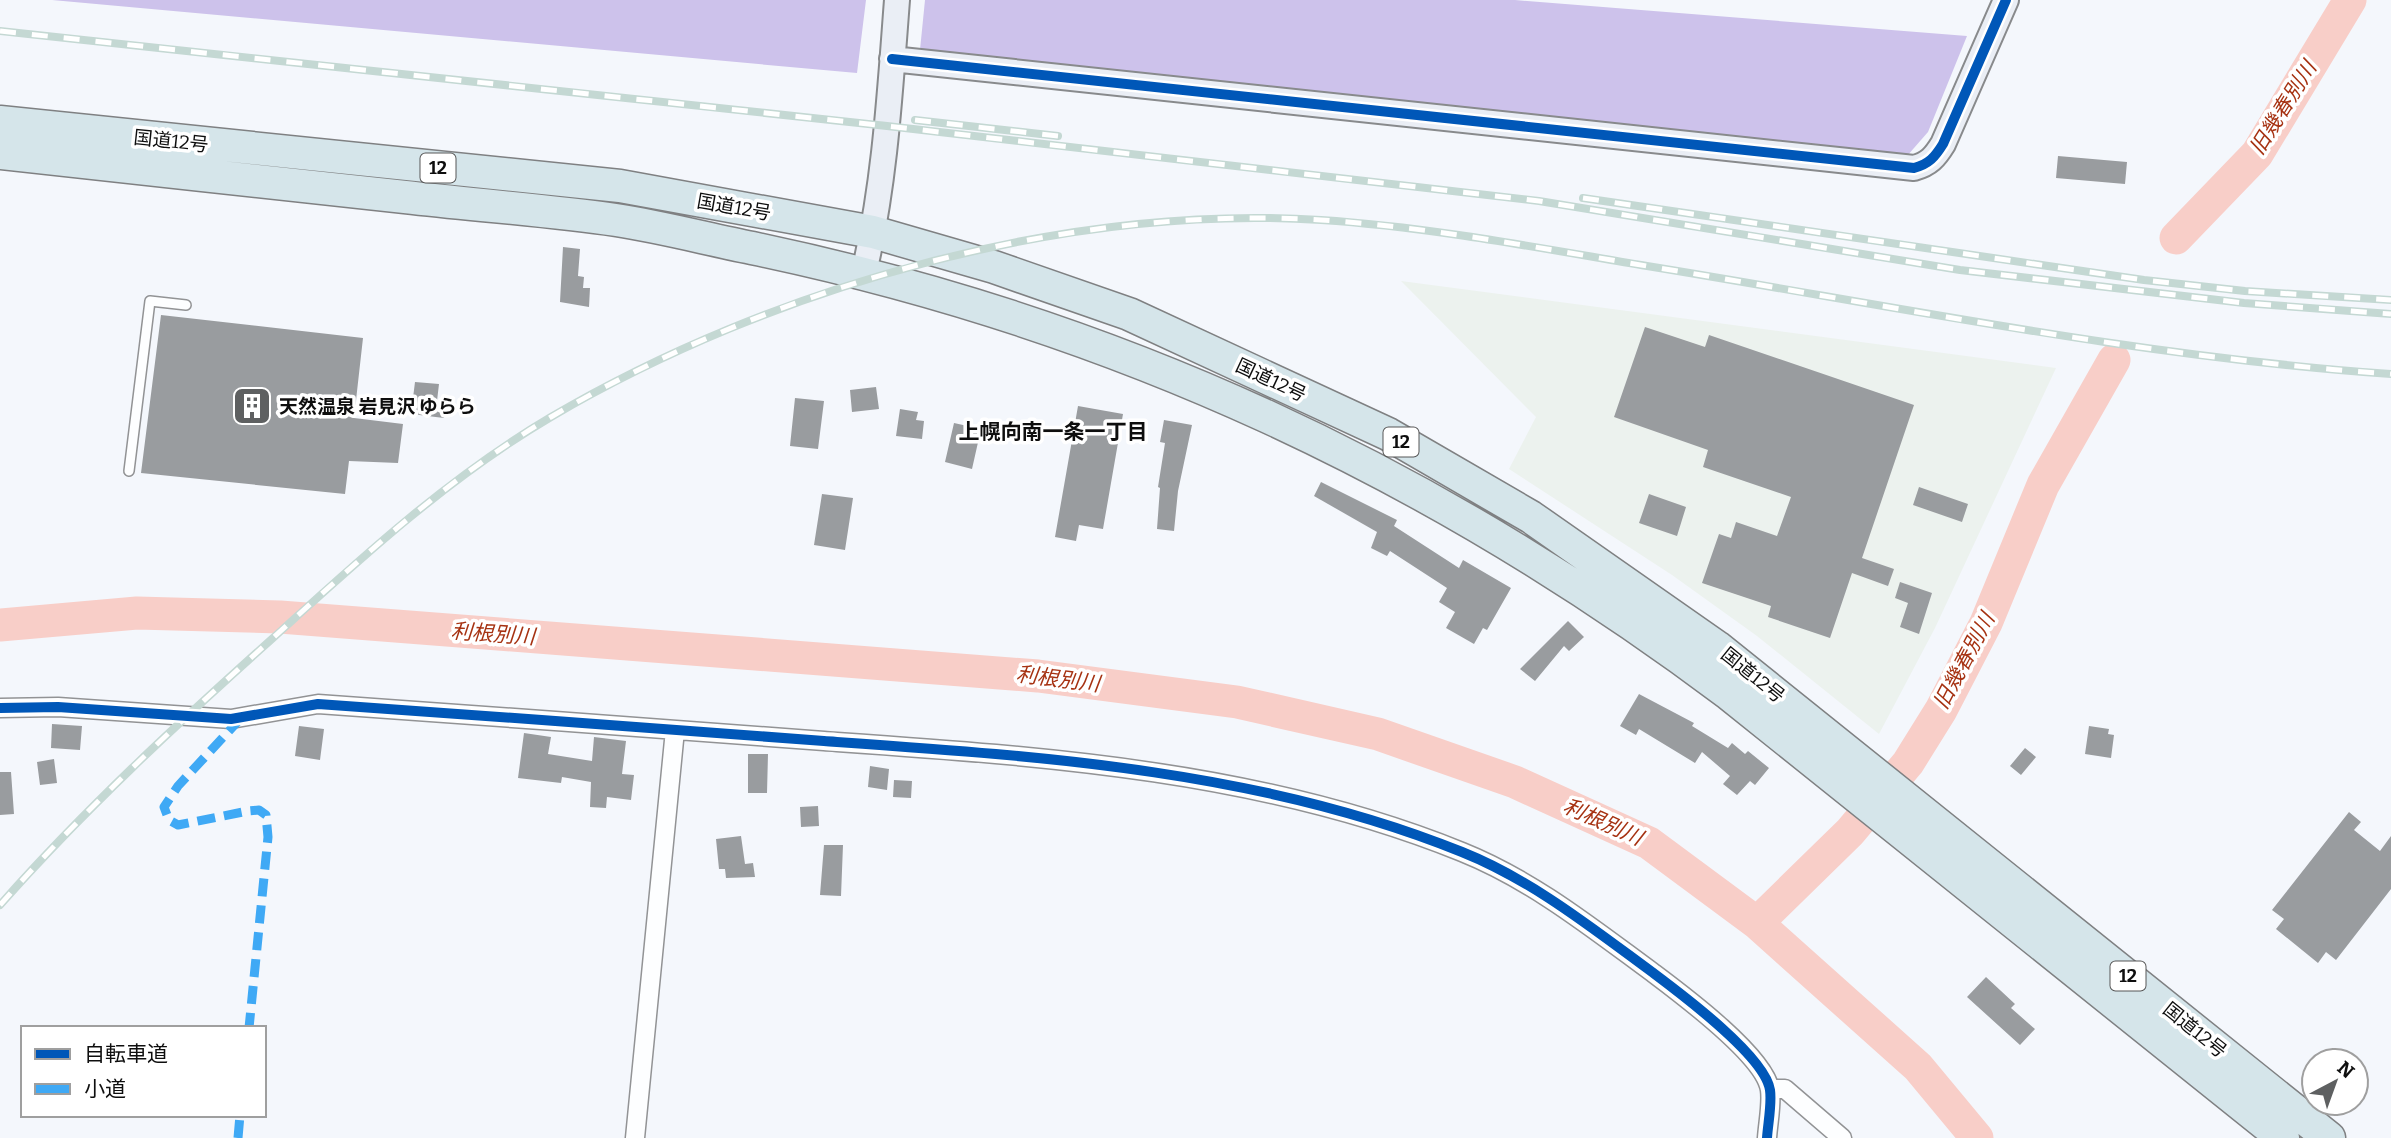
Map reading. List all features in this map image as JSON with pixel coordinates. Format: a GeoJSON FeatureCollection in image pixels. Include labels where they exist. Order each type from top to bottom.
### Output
{"type":"FeatureCollection","features":[{"type":"Feature","properties":{"kind":"highway","name":"国道12号"},"geometry":{"type":"LineString","coordinates":[[0,122],[620,186],[873,232],[994,267],[1129,314],[1388,434],[1531,517],[1634,586],[1717,647],[1859,779],[2283,1138]]}},
{"type":"Feature","properties":{"kind":"highway","name":"国道12号"},"geometry":{"type":"LineString","coordinates":[[0,153],[618,220],[864,272],[968,301],[1093,344],[1203,388],[1364,463],[1524,552],[1638,626],[1729,694],[1859,779]]}},
{"type":"Feature","properties":{"kind":"highway","name":"国道12号"},"geometry":{"type":"LineString","coordinates":[[1916,825],[2329,1138]]}},
{"type":"Feature","properties":{"kind":"street"},"geometry":{"type":"LineString","coordinates":[[864,272],[873,232],[897,0]]}},
{"type":"Feature","properties":{"kind":"street"},"geometry":{"type":"LineString","coordinates":[[892,59],[1914,168],[1925,165],[1943,144],[2006,0]]}},
{"type":"Feature","properties":{"kind":"street"},"geometry":{"type":"LineString","coordinates":[[0,708],[58,707],[231,719],[318,704],[1036,756],[1284,796],[1380,821],[1467,854],[1554,900],[1671,985],[1735,1040],[1754,1061],[1770,1089],[1767,1138]]}},
{"type":"Feature","properties":{"kind":"street"},"geometry":{"type":"LineString","coordinates":[[635,1138],[675,730]]}},
{"type":"Feature","properties":{"kind":"street"},"geometry":{"type":"LineString","coordinates":[[1770,1089],[1785,1089],[1842,1138]]}},
{"type":"Feature","properties":{"kind":"lane"},"geometry":{"type":"LineString","coordinates":[[129,471],[150,301],[186,305]]}},
{"type":"Feature","properties":{"kind":"shaded area"},"geometry":{"type":"Polygon","coordinates":[[[52,0],[866,0],[857,73],[52,0]]]}},
{"type":"Feature","properties":{"kind":"shaded area"},"geometry":{"type":"Polygon","coordinates":[[[925,0],[1515,0],[1967,36],[1928,132],[1907,156],[920,50],[925,0]]]}},
{"type":"Feature","properties":{"kind":"shaded area"},"geometry":{"type":"Polygon","coordinates":[[[1401,281],[2056,368],[1935,628],[1879,734],[1757,636],[1672,575],[1509,469],[1536,417],[1401,281]]]}},
{"type":"Feature","properties":{"kind":"building"},"geometry":{"type":"Polygon","coordinates":[[[2058,156],[2127,162],[2125,184],[2056,178],[2058,156]]]}},
{"type":"Feature","properties":{"kind":"building"},"geometry":{"type":"Polygon","coordinates":[[[563,247],[580,249],[578,276],[584,277],[583,288],[590,288],[589,307],[560,302],[563,247]]]}},
{"type":"Feature","properties":{"kind":"building","name":"天然温泉 岩見沢 ゆらら"},"geometry":{"type":"Polygon","coordinates":[[[161,315],[363,338],[354,418],[403,424],[398,463],[349,461],[345,494],[141,473],[161,315]]]}},
{"type":"Feature","properties":{"kind":"building"},"geometry":{"type":"Polygon","coordinates":[[[1645,327],[1705,347],[1709,335],[1914,405],[1862,558],[1894,569],[1888,586],[1852,573],[1830,638],[1768,617],[1771,606],[1702,583],[1719,534],[1731,538],[1736,522],[1777,536],[1791,497],[1703,467],[1708,450],[1614,417],[1645,327]]]}},
{"type":"Feature","properties":{"kind":"building"},"geometry":{"type":"Polygon","coordinates":[[[415,382],[439,384],[437,401],[446,402],[444,418],[411,414],[415,382]]]}},
{"type":"Feature","properties":{"kind":"building"},"geometry":{"type":"Polygon","coordinates":[[[876,387],[879,409],[852,412],[850,390],[876,387]]]}},
{"type":"Feature","properties":{"kind":"building"},"geometry":{"type":"Polygon","coordinates":[[[795,398],[824,401],[818,449],[790,446],[795,398]]]}},
{"type":"Feature","properties":{"kind":"building"},"geometry":{"type":"Polygon","coordinates":[[[1078,406],[1123,414],[1103,529],[1079,525],[1076,541],[1055,537],[1078,406]]]}},
{"type":"Feature","properties":{"kind":"building"},"geometry":{"type":"Polygon","coordinates":[[[900,409],[918,412],[916,420],[924,421],[922,439],[896,436],[900,409]]]}},
{"type":"Feature","properties":{"kind":"building"},"geometry":{"type":"Polygon","coordinates":[[[1164,420],[1192,425],[1178,491],[1174,531],[1157,529],[1158,487],[1165,443],[1160,442],[1164,420]]]}},
{"type":"Feature","properties":{"kind":"building"},"geometry":{"type":"Polygon","coordinates":[[[954,423],[981,429],[972,469],[945,462],[954,423]]]}},
{"type":"Feature","properties":{"kind":"building"},"geometry":{"type":"Polygon","coordinates":[[[1321,482],[1397,520],[1394,526],[1459,568],[1463,560],[1511,588],[1487,630],[1483,628],[1474,644],[1446,628],[1455,612],[1439,602],[1447,588],[1390,551],[1387,556],[1371,548],[1377,532],[1314,496],[1321,482]]]}},
{"type":"Feature","properties":{"kind":"building"},"geometry":{"type":"Polygon","coordinates":[[[1919,487],[1968,504],[1962,522],[1913,505],[1919,487]]]}},
{"type":"Feature","properties":{"kind":"building"},"geometry":{"type":"Polygon","coordinates":[[[822,494],[853,498],[845,550],[814,545],[822,494]]]}},
{"type":"Feature","properties":{"kind":"building"},"geometry":{"type":"Polygon","coordinates":[[[1649,494],[1686,507],[1677,536],[1639,523],[1649,494]]]}},
{"type":"Feature","properties":{"kind":"building"},"geometry":{"type":"Polygon","coordinates":[[[1900,582],[1932,593],[1919,634],[1900,627],[1908,603],[1895,598],[1900,582]]]}},
{"type":"Feature","properties":{"kind":"building"},"geometry":{"type":"Polygon","coordinates":[[[1568,621],[1584,637],[1569,651],[1564,646],[1535,681],[1520,669],[1568,621]]]}},
{"type":"Feature","properties":{"kind":"building"},"geometry":{"type":"Polygon","coordinates":[[[1639,694],[1694,723],[1692,726],[1728,748],[1732,743],[1745,754],[1748,751],[1769,768],[1755,785],[1750,781],[1737,795],[1723,784],[1730,776],[1702,752],[1695,763],[1639,729],[1636,735],[1620,726],[1639,694]]]}},
{"type":"Feature","properties":{"kind":"building"},"geometry":{"type":"Polygon","coordinates":[[[52,724],[82,726],[80,750],[51,748],[52,724]]]}},
{"type":"Feature","properties":{"kind":"building"},"geometry":{"type":"Polygon","coordinates":[[[299,726],[324,729],[320,760],[295,756],[299,726]]]}},
{"type":"Feature","properties":{"kind":"building"},"geometry":{"type":"Polygon","coordinates":[[[2089,726],[2109,729],[2108,734],[2114,735],[2111,758],[2085,754],[2089,726]]]}},
{"type":"Feature","properties":{"kind":"building"},"geometry":{"type":"Polygon","coordinates":[[[524,733],[551,737],[548,754],[592,761],[594,737],[626,741],[622,774],[634,775],[631,800],[607,797],[606,808],[590,807],[591,782],[562,777],[561,783],[518,778],[524,733]]]}},
{"type":"Feature","properties":{"kind":"building"},"geometry":{"type":"Polygon","coordinates":[[[2025,748],[2036,757],[2021,775],[2010,766],[2025,748]]]}},
{"type":"Feature","properties":{"kind":"building"},"geometry":{"type":"Polygon","coordinates":[[[748,754],[768,754],[767,793],[748,793],[748,754]]]}},
{"type":"Feature","properties":{"kind":"building"},"geometry":{"type":"Polygon","coordinates":[[[54,759],[57,783],[40,785],[37,762],[54,759]]]}},
{"type":"Feature","properties":{"kind":"building"},"geometry":{"type":"Polygon","coordinates":[[[870,766],[889,769],[887,790],[868,787],[870,766]]]}},
{"type":"Feature","properties":{"kind":"building"},"geometry":{"type":"Polygon","coordinates":[[[0,772],[11,772],[14,814],[0,815],[0,772]]]}},
{"type":"Feature","properties":{"kind":"building"},"geometry":{"type":"Polygon","coordinates":[[[894,780],[912,781],[911,798],[893,797],[894,780]]]}},
{"type":"Feature","properties":{"kind":"building"},"geometry":{"type":"Polygon","coordinates":[[[818,806],[819,826],[801,827],[800,807],[818,806]]]}},
{"type":"Feature","properties":{"kind":"building"},"geometry":{"type":"Polygon","coordinates":[[[2349,812],[2361,822],[2354,830],[2380,851],[2391,836],[2391,889],[2336,960],[2326,952],[2318,963],[2276,929],[2284,919],[2272,910],[2349,812]]]}},
{"type":"Feature","properties":{"kind":"building"},"geometry":{"type":"Polygon","coordinates":[[[741,836],[745,864],[753,863],[755,877],[726,878],[725,869],[719,869],[716,839],[741,836]]]}},
{"type":"Feature","properties":{"kind":"building"},"geometry":{"type":"Polygon","coordinates":[[[824,845],[843,845],[841,896],[820,895],[824,845]]]}},
{"type":"Feature","properties":{"kind":"building"},"geometry":{"type":"Polygon","coordinates":[[[1986,977],[2015,1004],[2011,1008],[2035,1029],[2020,1045],[1967,997],[1986,977]]]}},
{"type":"Feature","properties":{"kind":"waterway","name":"旧幾春別川"},"geometry":{"type":"LineString","coordinates":[[2176,238],[2257,154],[2350,0]]}},
{"type":"Feature","properties":{"kind":"waterway","name":"旧幾春別川"},"geometry":{"type":"LineString","coordinates":[[1757,923],[1850,832],[1908,763],[1941,710],[1986,623],[2043,485],[2114,360]]}},
{"type":"Feature","properties":{"kind":"waterway","name":"利根別川"},"geometry":{"type":"LineString","coordinates":[[0,625],[137,613],[280,617],[1038,676],[1237,702],[1378,734],[1515,782],[1649,843],[1757,923],[1918,1067],[1977,1138]]}},
{"type":"Feature","properties":{"kind":"railway"},"geometry":{"type":"LineString","coordinates":[[0,31],[887,126],[1539,201],[1960,270],[2244,303],[2391,314]]}},
{"type":"Feature","properties":{"kind":"railway"},"geometry":{"type":"LineString","coordinates":[[915,120],[1058,136]]}},
{"type":"Feature","properties":{"kind":"railway"},"geometry":{"type":"LineString","coordinates":[[1583,198],[2144,280],[2245,291],[2391,300]]}},
{"type":"Feature","properties":{"kind":"railway"},"geometry":{"type":"LineString","coordinates":[[0,905],[98,801],[237,670],[407,520],[513,440],[637,371],[728,329],[824,293],[923,264],[1023,241],[1123,226],[1223,219],[1362,223],[1525,245],[2111,343],[2204,356],[2391,374]]}},
{"type":"Feature","properties":{"kind":"marked path"},"geometry":{"type":"LineString","coordinates":[[241,718],[178,786],[164,807],[169,820],[178,825],[248,811],[259,810],[266,815],[268,837],[249,1026]]}},
{"type":"Feature","properties":{"kind":"marked path"},"geometry":{"type":"LineString","coordinates":[[238,1138],[240,1117]]}},
{"type":"Feature","properties":{"kind":"cycle path"},"geometry":{"type":"LineString","coordinates":[[892,59],[1914,168],[1931,159],[1943,144],[2006,0]]}},
{"type":"Feature","properties":{"kind":"cycle path"},"geometry":{"type":"LineString","coordinates":[[0,708],[58,707],[231,719],[318,704],[1067,761],[1148,771],[1307,802],[1385,824],[1488,863],[1561,906],[1607,939],[1720,1026],[1753,1060],[1765,1076],[1770,1090],[1767,1138]]}},
{"type":"Feature","properties":{"kind":"place","name":"天然温泉 岩見沢 ゆらら"},"geometry":{"type":"Point","coordinates":[252,406]}},
{"type":"Feature","properties":{"kind":"district","name":"上幌向南一条一丁目"},"geometry":{"type":"Point","coordinates":[1053,432]}}]}
